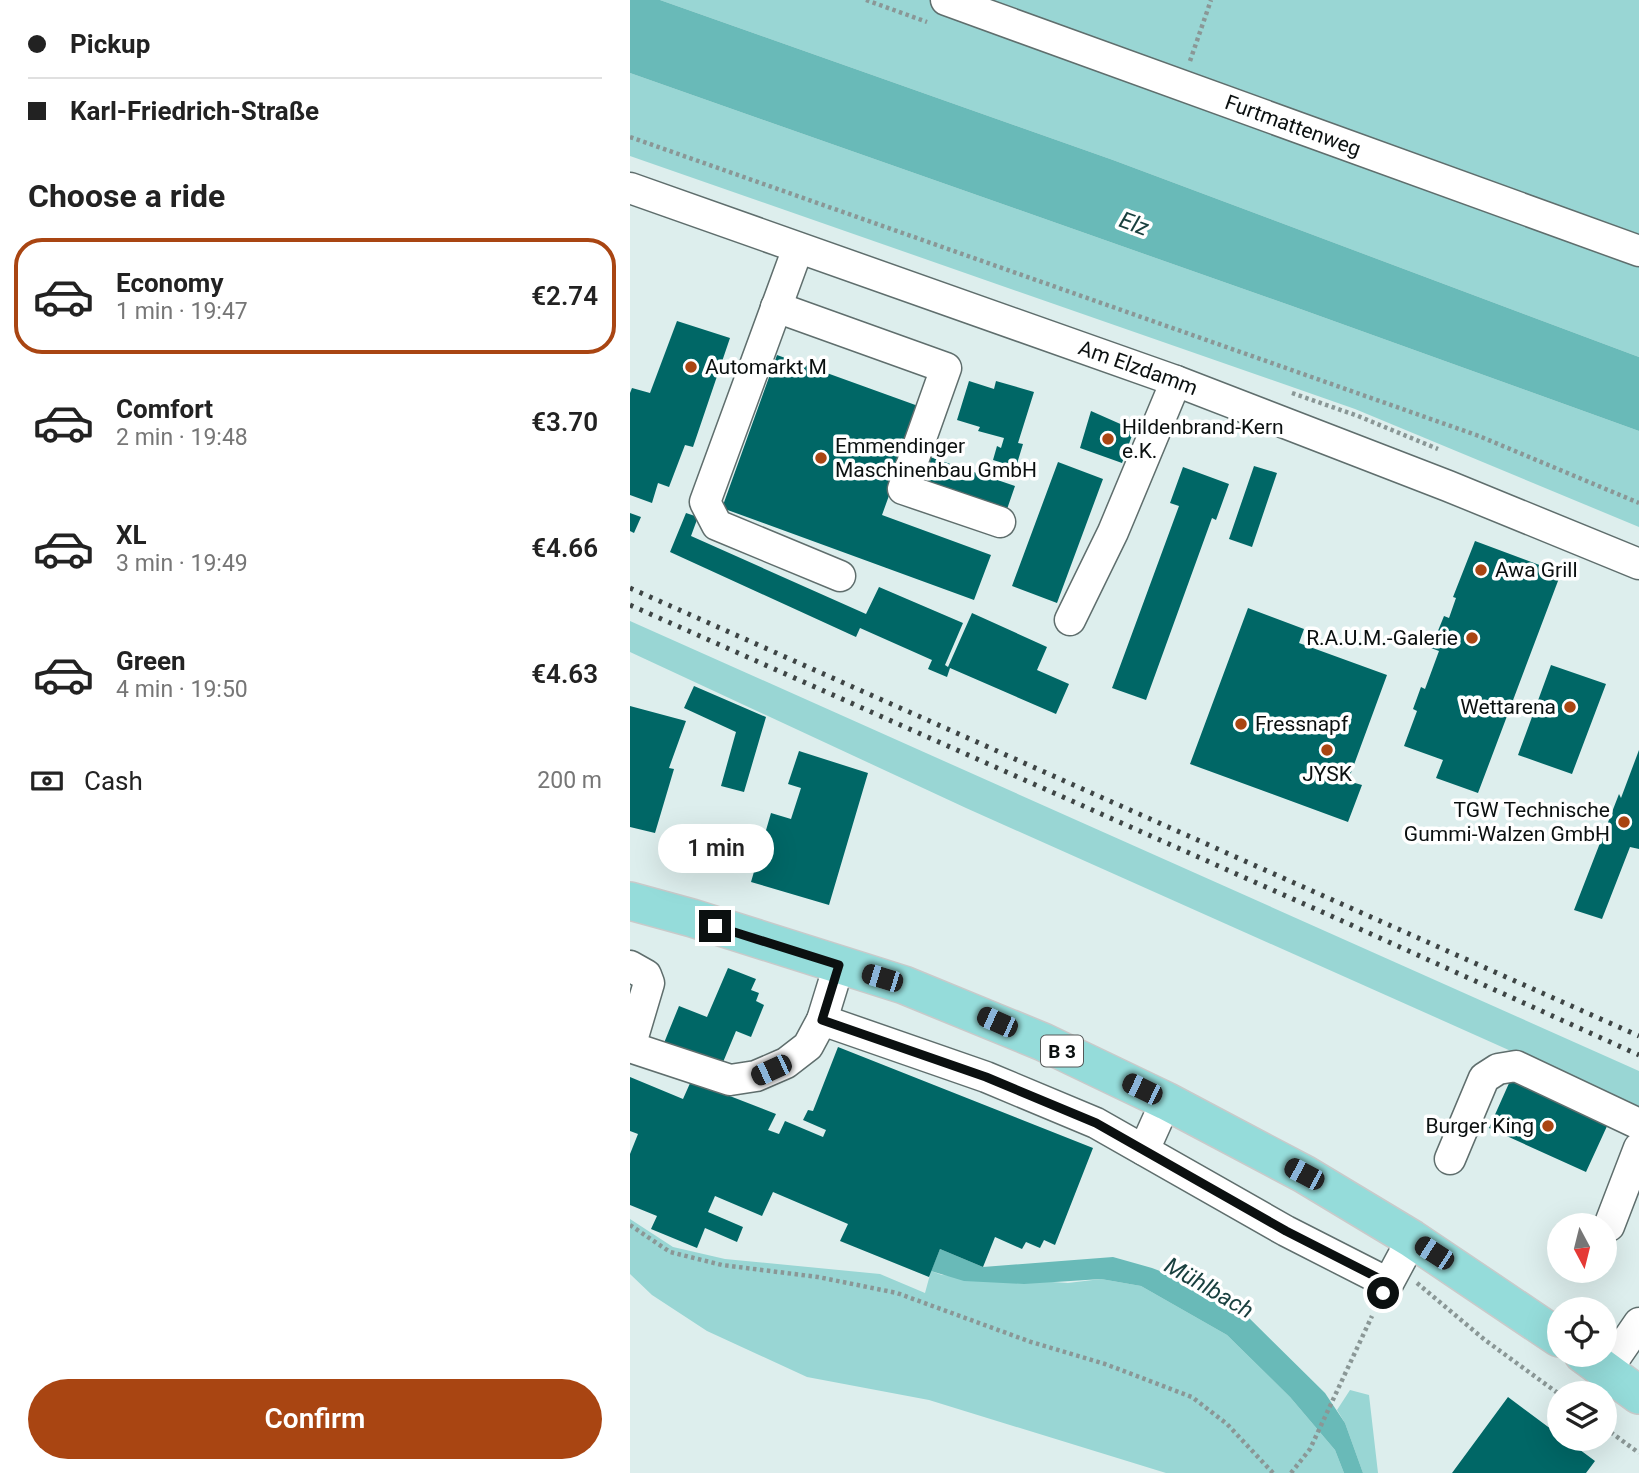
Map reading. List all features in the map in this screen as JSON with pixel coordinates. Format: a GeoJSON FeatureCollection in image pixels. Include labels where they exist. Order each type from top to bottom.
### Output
{"type":"FeatureCollection","features":[{"type":"Feature","properties":{"kind":"main road","name":"B 3"},"geometry":{"type":"LineString","coordinates":[[630,901],[904,985],[974,1012],[1166,1101],[1304,1174],[1395,1270],[1547,1333]]}},
{"type":"Feature","properties":{"kind":"main road"},"geometry":{"type":"LineString","coordinates":[[1600,1367],[1639,1395]]}},
{"type":"Feature","properties":{"kind":"street","name":"Furtmattenweg"},"geometry":{"type":"LineString","coordinates":[[946,0],[1639,251]]}},
{"type":"Feature","properties":{"kind":"street","name":"Am Elzdamm"},"geometry":{"type":"LineString","coordinates":[[630,188],[1175,381],[1409,471],[1639,564]]}},
{"type":"Feature","properties":{"kind":"street"},"geometry":{"type":"LineString","coordinates":[[798,248],[705,502],[717,525],[840,576]]}},
{"type":"Feature","properties":{"kind":"street"},"geometry":{"type":"LineString","coordinates":[[776,307],[946,368],[902,489],[1000,522]]}},
{"type":"Feature","properties":{"kind":"street"},"geometry":{"type":"LineString","coordinates":[[1070,620],[1113,532],[1175,381]]}},
{"type":"Feature","properties":{"kind":"street"},"geometry":{"type":"LineString","coordinates":[[630,966],[646,975],[649,983],[630,1047],[730,1080],[756,1076],[786,1063],[807,1046],[822,1020],[839,965]]}},
{"type":"Feature","properties":{"kind":"street"},"geometry":{"type":"LineString","coordinates":[[822,1020],[986,1077],[1096,1123],[1286,1231],[1395,1270]]}},
{"type":"Feature","properties":{"kind":"street"},"geometry":{"type":"LineString","coordinates":[[1450,1159],[1484,1078],[1497,1069],[1516,1066],[1639,1124]]}},
{"type":"Feature","properties":{"kind":"street"},"geometry":{"type":"LineString","coordinates":[[1143,1150],[1166,1101]]}},
{"type":"Feature","properties":{"kind":"street"},"geometry":{"type":"LineString","coordinates":[[1639,1147],[1617,1230],[1639,1206]]}},
{"type":"Feature","properties":{"kind":"street"},"geometry":{"type":"LineString","coordinates":[[1617,1343],[1639,1323]]}},
{"type":"Feature","properties":{"kind":"path"},"geometry":{"type":"LineString","coordinates":[[1182,85],[1211,0]]}},
{"type":"Feature","properties":{"kind":"path"},"geometry":{"type":"LineString","coordinates":[[630,137],[1479,436],[1639,503]]}},
{"type":"Feature","properties":{"kind":"path"},"geometry":{"type":"LineString","coordinates":[[630,1224],[670,1252],[722,1265],[817,1277],[897,1293],[1031,1342],[1105,1364],[1192,1397],[1227,1424],[1273,1473]]}},
{"type":"Feature","properties":{"kind":"path"},"geometry":{"type":"LineString","coordinates":[[1291,1473],[1310,1450],[1395,1270],[1547,1385]]}},
{"type":"Feature","properties":{"kind":"path"},"geometry":{"type":"LineString","coordinates":[[1617,1437],[1639,1453]]}},
{"type":"Feature","properties":{"kind":"shaded area"},"geometry":{"type":"Polygon","coordinates":[[[660,0],[1639,0],[1639,357],[1113,160],[660,0]]]}},
{"type":"Feature","properties":{"kind":"shaded area"},"geometry":{"type":"Polygon","coordinates":[[[630,73],[1639,431],[1639,527],[1355,409],[630,156],[630,73]]]}},
{"type":"Feature","properties":{"kind":"shaded area"},"geometry":{"type":"Polygon","coordinates":[[[630,621],[1639,1071],[1639,1108],[966,808],[630,652],[630,621]]]}},
{"type":"Feature","properties":{"kind":"shaded area"},"geometry":{"type":"Polygon","coordinates":[[[630,1219],[673,1247],[725,1259],[880,1274],[925,1293],[931,1271],[942,1275],[1068,1283],[1101,1279],[1141,1286],[1227,1335],[1290,1397],[1335,1450],[1344,1473],[1166,1473],[929,1400],[807,1377],[707,1331],[652,1295],[630,1274],[630,1219]]]}},
{"type":"Feature","properties":{"kind":"shaded area"},"geometry":{"type":"Polygon","coordinates":[[[1350,1390],[1369,1395],[1378,1473],[1363,1473],[1345,1423],[1337,1410],[1350,1390]]]}},
{"type":"Feature","properties":{"kind":"water","name":"Elz"},"geometry":{"type":"Polygon","coordinates":[[[630,0],[660,0],[1113,160],[1639,357],[1639,431],[630,73],[630,0]]]}},
{"type":"Feature","properties":{"kind":"water"},"geometry":{"type":"Polygon","coordinates":[[[940,1249],[983,1267],[1113,1257],[1189,1282],[1241,1310],[1325,1393],[1345,1423],[1363,1473],[1344,1473],[1335,1450],[1290,1397],[1227,1335],[1141,1286],[1101,1279],[1024,1284],[964,1281],[931,1271],[940,1249]]]}},
{"type":"Feature","properties":{"kind":"building"},"geometry":{"type":"Polygon","coordinates":[[[677,321],[730,338],[693,447],[685,445],[669,487],[658,483],[652,503],[630,495],[630,393],[632,388],[650,393],[677,321]]]}},
{"type":"Feature","properties":{"kind":"building","name":"Emmendinger Maschinenbau GmbH"},"geometry":{"type":"Polygon","coordinates":[[[777,355],[921,407],[882,515],[991,555],[974,600],[722,508],[777,355]]]}},
{"type":"Feature","properties":{"kind":"building"},"geometry":{"type":"Polygon","coordinates":[[[969,381],[994,389],[996,381],[1034,392],[1018,443],[1023,444],[1016,467],[993,460],[997,446],[1001,448],[1004,438],[978,431],[980,427],[957,420],[969,381]]]}},
{"type":"Feature","properties":{"kind":"building"},"geometry":{"type":"Polygon","coordinates":[[[1091,411],[1134,430],[1122,463],[1080,448],[1091,411]]]}},
{"type":"Feature","properties":{"kind":"building"},"geometry":{"type":"Polygon","coordinates":[[[930,457],[1015,486],[1005,515],[920,485],[930,457]]]}},
{"type":"Feature","properties":{"kind":"building"},"geometry":{"type":"Polygon","coordinates":[[[1058,462],[1103,479],[1057,603],[1012,586],[1058,462]]]}},
{"type":"Feature","properties":{"kind":"building"},"geometry":{"type":"Polygon","coordinates":[[[1254,466],[1277,473],[1252,547],[1229,539],[1254,466]]]}},
{"type":"Feature","properties":{"kind":"building"},"geometry":{"type":"Polygon","coordinates":[[[1183,467],[1229,484],[1216,520],[1212,518],[1146,700],[1112,688],[1179,506],[1170,503],[1183,467]]]}},
{"type":"Feature","properties":{"kind":"building"},"geometry":{"type":"Polygon","coordinates":[[[630,513],[641,517],[634,533],[630,531],[630,513]]]}},
{"type":"Feature","properties":{"kind":"building"},"geometry":{"type":"Polygon","coordinates":[[[686,513],[698,517],[691,536],[866,614],[879,587],[963,623],[945,665],[948,667],[972,613],[1047,647],[1037,670],[1069,684],[1056,714],[950,668],[947,677],[928,669],[932,660],[860,628],[856,637],[670,552],[686,513]]]}},
{"type":"Feature","properties":{"kind":"building"},"geometry":{"type":"Polygon","coordinates":[[[1475,541],[1561,573],[1478,793],[1436,778],[1443,760],[1404,746],[1417,711],[1413,709],[1421,687],[1425,689],[1439,651],[1431,648],[1444,616],[1449,618],[1456,598],[1453,597],[1475,541]]]}},
{"type":"Feature","properties":{"kind":"building"},"geometry":{"type":"Polygon","coordinates":[[[1248,608],[1304,629],[1299,643],[1387,675],[1348,781],[1362,785],[1348,822],[1190,764],[1248,608]]]}},
{"type":"Feature","properties":{"kind":"building"},"geometry":{"type":"Polygon","coordinates":[[[1551,665],[1606,684],[1572,774],[1518,755],[1551,665]]]}},
{"type":"Feature","properties":{"kind":"building"},"geometry":{"type":"Polygon","coordinates":[[[694,686],[766,717],[744,792],[721,786],[736,732],[684,708],[694,686]]]}},
{"type":"Feature","properties":{"kind":"building"},"geometry":{"type":"Polygon","coordinates":[[[630,706],[686,721],[669,768],[674,769],[655,833],[630,827],[630,706]]]}},
{"type":"Feature","properties":{"kind":"building","name":"TGW Technische Gummi-Walzen GmbH"},"geometry":{"type":"Polygon","coordinates":[[[1639,750],[1639,849],[1630,847],[1602,919],[1574,910],[1639,750]]]}},
{"type":"Feature","properties":{"kind":"building"},"geometry":{"type":"Polygon","coordinates":[[[799,751],[868,773],[829,905],[751,882],[771,813],[791,819],[801,788],[788,784],[799,751]]]}},
{"type":"Feature","properties":{"kind":"building"},"geometry":{"type":"Polygon","coordinates":[[[728,968],[756,979],[751,990],[759,993],[756,1001],[764,1005],[751,1037],[736,1031],[721,1067],[664,1043],[679,1006],[707,1017],[728,968]]]}},
{"type":"Feature","properties":{"kind":"building"},"geometry":{"type":"Polygon","coordinates":[[[838,1047],[1093,1148],[1055,1245],[1044,1240],[1040,1248],[1026,1242],[1022,1249],[995,1237],[983,1267],[940,1249],[929,1277],[840,1241],[848,1224],[773,1192],[762,1216],[715,1196],[708,1212],[743,1227],[737,1242],[705,1228],[697,1248],[651,1229],[657,1216],[630,1205],[630,1154],[638,1134],[630,1131],[630,1077],[683,1099],[691,1081],[776,1114],[768,1130],[779,1134],[785,1121],[823,1137],[826,1130],[803,1120],[808,1110],[813,1111],[838,1047]]]}},
{"type":"Feature","properties":{"kind":"building","name":"Burger King"},"geometry":{"type":"Polygon","coordinates":[[[1510,1081],[1608,1124],[1586,1172],[1489,1128],[1510,1081]]]}},
{"type":"Feature","properties":{"kind":"building"},"geometry":{"type":"Polygon","coordinates":[[[1508,1397],[1547,1426],[1547,1451],[1582,1451],[1595,1461],[1586,1473],[1452,1473],[1508,1397]]]}},
{"type":"Feature","properties":{"kind":"railway"},"geometry":{"type":"LineString","coordinates":[[630,588],[1639,1036]]}},
{"type":"Feature","properties":{"kind":"railway"},"geometry":{"type":"LineString","coordinates":[[630,605],[1639,1055]]}},
{"type":"Feature","properties":{"kind":"place","name":"Automarkt M"},"geometry":{"type":"Point","coordinates":[691,367]}},
{"type":"Feature","properties":{"kind":"place","name":"Hildenbrand-Kern e.K."},"geometry":{"type":"Point","coordinates":[1108,439]}},
{"type":"Feature","properties":{"kind":"place","name":"Emmendinger Maschinenbau GmbH"},"geometry":{"type":"Point","coordinates":[821,458]}},
{"type":"Feature","properties":{"kind":"place","name":"Awa Grill"},"geometry":{"type":"Point","coordinates":[1481,570]}},
{"type":"Feature","properties":{"kind":"place","name":"R.A.U.M.-Galerie"},"geometry":{"type":"Point","coordinates":[1472,638]}},
{"type":"Feature","properties":{"kind":"place","name":"Wettarena"},"geometry":{"type":"Point","coordinates":[1570,707]}},
{"type":"Feature","properties":{"kind":"place","name":"Fressnapf"},"geometry":{"type":"Point","coordinates":[1241,724]}},
{"type":"Feature","properties":{"kind":"place","name":"JYSK"},"geometry":{"type":"Point","coordinates":[1327,750]}},
{"type":"Feature","properties":{"kind":"place","name":"TGW Technische Gummi-Walzen GmbH"},"geometry":{"type":"Point","coordinates":[1624,822]}},
{"type":"Feature","properties":{"kind":"place","name":"Burger King"},"geometry":{"type":"Point","coordinates":[1548,1126]}},
{"type":"Feature","properties":{"kind":"route"},"geometry":{"type":"LineString","coordinates":[[715,926],[839,965],[822,1020],[986,1077],[1096,1123],[1286,1231],[1388,1283],[1383,1293]]}},
{"type":"Feature","properties":{"kind":"water label","name":"Mühlbach"},"geometry":{"type":"Point","coordinates":[1209,1288]}}]}
